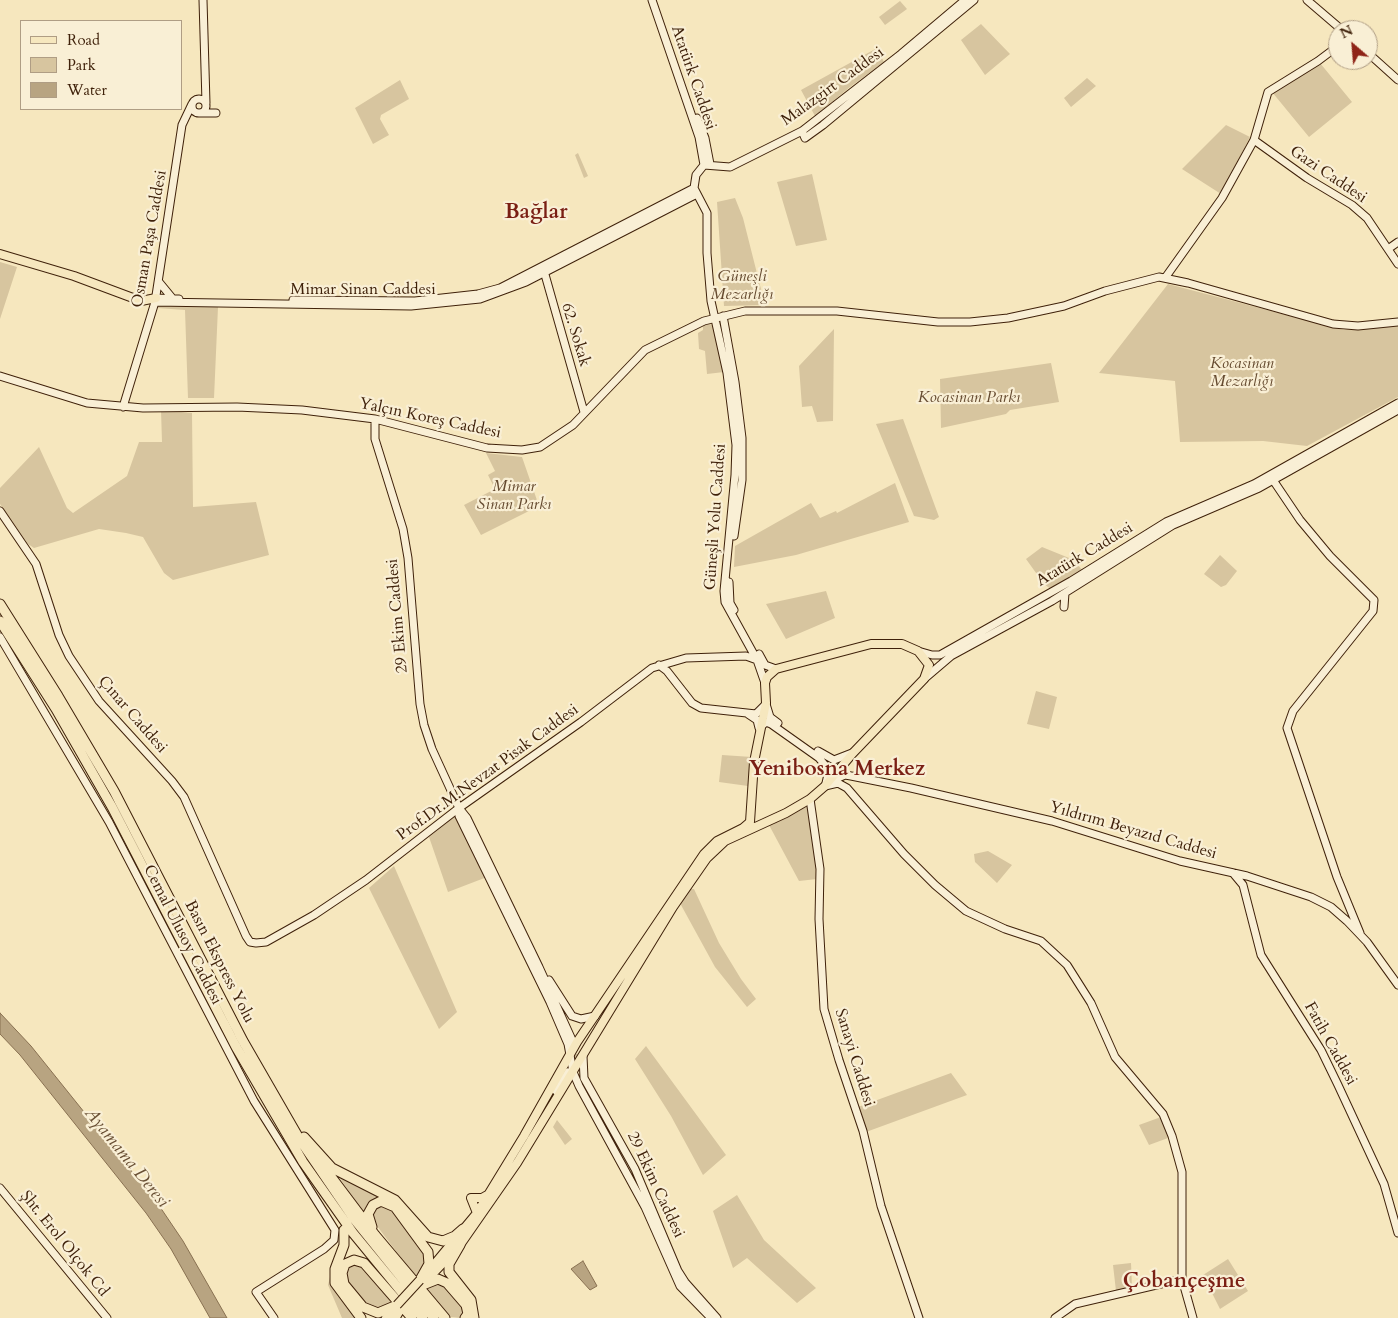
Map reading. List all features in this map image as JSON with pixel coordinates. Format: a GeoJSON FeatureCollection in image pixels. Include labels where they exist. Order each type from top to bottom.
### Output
{"type":"FeatureCollection","features":[{"type":"Feature","properties":{"kind":"highway","name":"Basın Ekspress Yolu"},"geometry":{"type":"LineString","coordinates":[[0,604],[58,696],[114,791],[230,1018],[280,1108],[315,1165],[348,1212],[434,1318]]}},
{"type":"Feature","properties":{"kind":"highway","name":"Basın Ekspress Yolu"},"geometry":{"type":"LineString","coordinates":[[0,621],[56,709],[108,799],[236,1047],[303,1162],[361,1244],[423,1318]]}},
{"type":"Feature","properties":{"kind":"highway"},"geometry":{"type":"LineString","coordinates":[[280,1108],[385,1246],[446,1318]]}},
{"type":"Feature","properties":{"kind":"highway"},"geometry":{"type":"LineString","coordinates":[[303,1137],[332,1168],[395,1200],[428,1238],[443,1241],[455,1236],[463,1229]]}},
{"type":"Feature","properties":{"kind":"highway"},"geometry":{"type":"LineString","coordinates":[[303,1162],[311,1180],[344,1230],[377,1276],[412,1318]]}},
{"type":"Feature","properties":{"kind":"highway"},"geometry":{"type":"LineString","coordinates":[[385,1246],[369,1218],[371,1208],[381,1201],[395,1207],[428,1252],[429,1264],[422,1282]]}},
{"type":"Feature","properties":{"kind":"highway"},"geometry":{"type":"LineString","coordinates":[[344,1230],[344,1245],[334,1268],[335,1282],[361,1318]]}},
{"type":"Feature","properties":{"kind":"highway"},"geometry":{"type":"LineString","coordinates":[[460,1245],[449,1264],[449,1272],[471,1300],[474,1318]]}},
{"type":"Feature","properties":{"kind":"highway"},"geometry":{"type":"LineString","coordinates":[[377,1276],[364,1263],[354,1260],[345,1264],[342,1273],[346,1288],[367,1310],[373,1313],[384,1312],[399,1307]]}},
{"type":"Feature","properties":{"kind":"highway"},"geometry":{"type":"LineString","coordinates":[[422,1282],[438,1279],[447,1282],[466,1305],[468,1314],[465,1318]]}},
{"type":"Feature","properties":{"kind":"highway"},"geometry":{"type":"LineString","coordinates":[[396,1318],[399,1307]]}},
{"type":"Feature","properties":{"kind":"main road"},"geometry":{"type":"LineString","coordinates":[[203,0],[205,87],[209,109]]}},
{"type":"Feature","properties":{"kind":"main road","name":"Atatürk Caddesi"},"geometry":{"type":"LineString","coordinates":[[652,0],[658,11],[703,133],[707,165]]}},
{"type":"Feature","properties":{"kind":"main road","name":"Atatürk Caddesi"},"geometry":{"type":"LineString","coordinates":[[656,0],[658,11]]}},
{"type":"Feature","properties":{"kind":"main road","name":"Malazgirt Caddesi"},"geometry":{"type":"LineString","coordinates":[[803,135],[965,0]]}},
{"type":"Feature","properties":{"kind":"main road","name":"Malazgirt Caddesi"},"geometry":{"type":"LineString","coordinates":[[707,165],[730,167],[803,135],[974,0]]}},
{"type":"Feature","properties":{"kind":"main road"},"geometry":{"type":"LineString","coordinates":[[1307,0],[1330,20]]}},
{"type":"Feature","properties":{"kind":"main road"},"geometry":{"type":"LineString","coordinates":[[1328,54],[1268,92],[1254,140],[1222,198],[1165,278],[1333,324],[1358,326],[1398,322]]}},
{"type":"Feature","properties":{"kind":"main road"},"geometry":{"type":"LineString","coordinates":[[1378,62],[1398,80]]}},
{"type":"Feature","properties":{"kind":"main road","name":"Osman Paşa Caddesi"},"geometry":{"type":"LineString","coordinates":[[123,407],[159,282],[182,124],[205,87]]}},
{"type":"Feature","properties":{"kind":"main road"},"geometry":{"type":"LineString","coordinates":[[199,113],[193,110],[194,102],[202,100],[209,109]]}},
{"type":"Feature","properties":{"kind":"main road"},"geometry":{"type":"LineString","coordinates":[[182,124],[191,115],[209,109]]}},
{"type":"Feature","properties":{"kind":"main road","name":"Gazi Caddesi"},"geometry":{"type":"LineString","coordinates":[[1254,140],[1308,178],[1352,205],[1366,218],[1398,264]]}},
{"type":"Feature","properties":{"kind":"main road"},"geometry":{"type":"LineString","coordinates":[[695,191],[696,174],[707,165]]}},
{"type":"Feature","properties":{"kind":"main road","name":"Mimar Sinan Caddesi"},"geometry":{"type":"LineString","coordinates":[[155,300],[430,300],[478,294],[500,288],[695,191]]}},
{"type":"Feature","properties":{"kind":"main road","name":"Mimar Sinan Caddesi"},"geometry":{"type":"LineString","coordinates":[[155,300],[422,306],[480,299],[501,293],[543,274],[695,191]]}},
{"type":"Feature","properties":{"kind":"main road","name":"Güneşli Yolu Caddesi"},"geometry":{"type":"LineString","coordinates":[[695,191],[707,213],[708,279],[714,318],[727,376],[736,445],[724,591],[725,602],[757,660],[765,683]]}},
{"type":"Feature","properties":{"kind":"main road"},"geometry":{"type":"LineString","coordinates":[[1388,249],[1398,242]]}},
{"type":"Feature","properties":{"kind":"main road"},"geometry":{"type":"LineString","coordinates":[[0,254],[74,276],[141,301],[155,300]]}},
{"type":"Feature","properties":{"kind":"main road"},"geometry":{"type":"LineString","coordinates":[[543,274],[545,266]]}},
{"type":"Feature","properties":{"kind":"main road","name":"62. Sokak"},"geometry":{"type":"LineString","coordinates":[[543,274],[584,412]]}},
{"type":"Feature","properties":{"kind":"main road","name":"Yalçın Koreş Caddesi"},"geometry":{"type":"LineString","coordinates":[[0,376],[87,403],[123,407],[291,409],[375,419],[487,448],[522,450],[543,446],[573,425],[644,350],[714,318],[766,310],[837,311],[938,322],[970,322],[1008,318],[1064,306],[1105,290],[1159,277],[1165,278]]}},
{"type":"Feature","properties":{"kind":"main road"},"geometry":{"type":"LineString","coordinates":[[159,282],[173,299]]}},
{"type":"Feature","properties":{"kind":"main road","name":"Güneşli Yolu Caddesi"},"geometry":{"type":"LineString","coordinates":[[722,316],[735,382],[742,438],[742,480],[728,590],[730,603],[765,665],[776,669]]}},
{"type":"Feature","properties":{"kind":"main road","name":"Atatürk Caddesi"},"geometry":{"type":"LineString","coordinates":[[776,669],[871,644],[902,644],[932,655],[940,654],[1071,582],[1166,522],[1254,484],[1398,403]]}},
{"type":"Feature","properties":{"kind":"main road"},"geometry":{"type":"LineString","coordinates":[[386,1318],[460,1245],[520,1158],[673,907],[707,858],[725,840],[764,824],[810,798],[825,786],[853,752],[924,679],[951,656],[1065,592],[1173,525],[1273,480],[1398,410]]}},
{"type":"Feature","properties":{"kind":"main road","name":"29 Ekim Caddesi"},"geometry":{"type":"LineString","coordinates":[[375,419],[376,439],[398,511],[408,558],[417,678],[424,725],[459,808]]}},
{"type":"Feature","properties":{"kind":"main road"},"geometry":{"type":"LineString","coordinates":[[1273,480],[1300,520],[1330,556],[1374,600],[1373,611],[1293,711],[1287,728],[1322,835],[1361,935]]}},
{"type":"Feature","properties":{"kind":"main road","name":"Çınar Caddesi"},"geometry":{"type":"LineString","coordinates":[[0,511],[36,564],[59,635],[81,677],[99,701],[172,781],[184,797],[246,936]]}},
{"type":"Feature","properties":{"kind":"main road"},"geometry":{"type":"LineString","coordinates":[[1064,607],[1065,592]]}},
{"type":"Feature","properties":{"kind":"main road","name":"Cemal Ulusoy Caddesi"},"geometry":{"type":"LineString","coordinates":[[0,637],[109,822],[254,1101],[335,1230],[334,1240],[324,1249],[256,1292],[274,1318]]}},
{"type":"Feature","properties":{"kind":"main road"},"geometry":{"type":"LineString","coordinates":[[918,651],[929,665],[924,679]]}},
{"type":"Feature","properties":{"kind":"main road","name":"Prof.Dr.M.Nevzat Pisak Caddesi"},"geometry":{"type":"LineString","coordinates":[[246,936],[250,942],[266,942],[314,916],[366,880],[459,808],[659,665],[686,658],[718,656],[746,656],[757,660]]}},
{"type":"Feature","properties":{"kind":"main road"},"geometry":{"type":"LineString","coordinates":[[659,665],[696,706],[716,711],[747,714],[760,712],[766,704]]}},
{"type":"Feature","properties":{"kind":"main road"},"geometry":{"type":"LineString","coordinates":[[776,669],[767,676],[765,683],[767,712],[774,720],[826,758],[842,767],[851,776]]}},
{"type":"Feature","properties":{"kind":"main road"},"geometry":{"type":"LineString","coordinates":[[422,1282],[477,1213],[595,1016],[704,854],[716,841],[747,825],[752,811],[754,762],[766,704]]}},
{"type":"Feature","properties":{"kind":"main road"},"geometry":{"type":"LineString","coordinates":[[747,714],[754,717],[760,728]]}},
{"type":"Feature","properties":{"kind":"main road"},"geometry":{"type":"LineString","coordinates":[[760,728],[764,723],[771,724],[819,758],[829,770],[825,786]]}},
{"type":"Feature","properties":{"kind":"main road"},"geometry":{"type":"LineString","coordinates":[[826,758],[838,760],[853,752]]}},
{"type":"Feature","properties":{"kind":"main road","name":"Yıldırım Beyazıd Caddesi"},"geometry":{"type":"LineString","coordinates":[[825,786],[837,777],[851,776],[906,786],[1052,821],[1180,860],[1247,876],[1311,897],[1331,907],[1361,935],[1398,985]]}},
{"type":"Feature","properties":{"kind":"main road"},"geometry":{"type":"LineString","coordinates":[[825,786],[838,783],[847,788],[904,854],[961,908],[1006,929],[1041,941],[1067,965],[1091,1002],[1115,1057],[1163,1114],[1172,1136],[1182,1172],[1182,1279],[1193,1318]]}},
{"type":"Feature","properties":{"kind":"main road","name":"Sanayi Caddesi"},"geometry":{"type":"LineString","coordinates":[[810,798],[820,869],[819,919],[824,1009],[838,1060],[863,1130],[884,1215],[919,1318]]}},
{"type":"Feature","properties":{"kind":"main road"},"geometry":{"type":"LineString","coordinates":[[459,808],[464,811],[573,1042]]}},
{"type":"Feature","properties":{"kind":"main road"},"geometry":{"type":"LineString","coordinates":[[459,808],[459,816],[550,1002],[568,1044],[573,1073],[627,1154]]}},
{"type":"Feature","properties":{"kind":"main road"},"geometry":{"type":"LineString","coordinates":[[752,811],[756,818],[764,824]]}},
{"type":"Feature","properties":{"kind":"main road","name":"Fatih Caddesi"},"geometry":{"type":"LineString","coordinates":[[1233,873],[1243,885],[1261,955],[1303,1020],[1332,1074],[1384,1184],[1398,1234]]}},
{"type":"Feature","properties":{"kind":"main road"},"geometry":{"type":"LineString","coordinates":[[1243,885],[1247,876]]}},
{"type":"Feature","properties":{"kind":"main road"},"geometry":{"type":"LineString","coordinates":[[539,967],[572,1016],[580,1019],[595,1016]]}},
{"type":"Feature","properties":{"kind":"main road","name":"29 Ekim Caddesi"},"geometry":{"type":"LineString","coordinates":[[583,1056],[584,1078],[643,1186],[678,1271],[685,1282],[717,1318]]}},
{"type":"Feature","properties":{"kind":"main road"},"geometry":{"type":"LineString","coordinates":[[520,1158],[536,1126],[573,1073]]}},
{"type":"Feature","properties":{"kind":"main road","name":"29 Ekim Caddesi"},"geometry":{"type":"LineString","coordinates":[[573,1073],[645,1207],[680,1286],[711,1318]]}},
{"type":"Feature","properties":{"kind":"main road"},"geometry":{"type":"LineString","coordinates":[[565,1085],[579,1086]]}},
{"type":"Feature","properties":{"kind":"main road","name":"Şht. Erol Olçok Cd"},"geometry":{"type":"LineString","coordinates":[[0,1188],[107,1318]]}},
{"type":"Feature","properties":{"kind":"main road"},"geometry":{"type":"LineString","coordinates":[[477,1213],[471,1198],[482,1198],[489,1194]]}},
{"type":"Feature","properties":{"kind":"main road"},"geometry":{"type":"LineString","coordinates":[[1056,1318],[1074,1304],[1182,1279]]}},
{"type":"Feature","properties":{"kind":"main road"},"geometry":{"type":"LineString","coordinates":[[392,1318],[399,1307]]}},
{"type":"Feature","properties":{"kind":"green space"},"geometry":{"type":"Polygon","coordinates":[[[900,1],[907,9],[885,25],[879,17],[900,1]]]}},
{"type":"Feature","properties":{"kind":"green space"},"geometry":{"type":"Polygon","coordinates":[[[981,24],[1010,54],[985,75],[961,40],[981,24]]]}},
{"type":"Feature","properties":{"kind":"green space"},"geometry":{"type":"Polygon","coordinates":[[[877,48],[884,62],[815,116],[801,90],[877,48]]]}},
{"type":"Feature","properties":{"kind":"green space"},"geometry":{"type":"Polygon","coordinates":[[[1320,63],[1352,102],[1309,137],[1272,92],[1320,63]]]}},
{"type":"Feature","properties":{"kind":"green space"},"geometry":{"type":"Polygon","coordinates":[[[1087,78],[1096,86],[1071,107],[1064,98],[1087,78]]]}},
{"type":"Feature","properties":{"kind":"green space"},"geometry":{"type":"Polygon","coordinates":[[[400,80],[409,99],[381,115],[380,119],[389,135],[373,144],[355,108],[400,80]]]}},
{"type":"Feature","properties":{"kind":"green space"},"geometry":{"type":"Polygon","coordinates":[[[1226,125],[1250,137],[1221,194],[1182,169],[1226,125]]]}},
{"type":"Feature","properties":{"kind":"green space"},"geometry":{"type":"Polygon","coordinates":[[[578,153],[588,176],[584,178],[575,155],[578,153]]]}},
{"type":"Feature","properties":{"kind":"green space"},"geometry":{"type":"Polygon","coordinates":[[[812,174],[827,240],[796,246],[777,182],[812,174]]]}},
{"type":"Feature","properties":{"kind":"green space","name":"Güneşli Mezarlığı"},"geometry":{"type":"Polygon","coordinates":[[[735,198],[743,218],[765,305],[724,306],[717,202],[735,198]]]}},
{"type":"Feature","properties":{"kind":"green space"},"geometry":{"type":"Polygon","coordinates":[[[0,262],[17,267],[0,319],[0,262]]]}},
{"type":"Feature","properties":{"kind":"green space","name":"Kocasinan Mezarlığı"},"geometry":{"type":"Polygon","coordinates":[[[1168,284],[1344,330],[1398,326],[1398,397],[1307,446],[1263,441],[1180,442],[1175,381],[1099,373],[1168,284]]]}},
{"type":"Feature","properties":{"kind":"green space"},"geometry":{"type":"Polygon","coordinates":[[[158,305],[218,307],[214,398],[188,398],[185,310],[157,308],[158,305]]]}},
{"type":"Feature","properties":{"kind":"green space"},"geometry":{"type":"Polygon","coordinates":[[[706,322],[714,326],[724,372],[707,374],[705,351],[699,349],[698,333],[703,330],[703,323],[706,322]]]}},
{"type":"Feature","properties":{"kind":"green space"},"geometry":{"type":"Polygon","coordinates":[[[834,329],[833,421],[817,422],[812,406],[802,407],[799,366],[834,329]]]}},
{"type":"Feature","properties":{"kind":"green space","name":"Kocasinan Parkı"},"geometry":{"type":"Polygon","coordinates":[[[1051,363],[1059,402],[1010,410],[1006,414],[941,428],[940,379],[1051,363]]]}},
{"type":"Feature","properties":{"kind":"green space"},"geometry":{"type":"Polygon","coordinates":[[[161,410],[192,413],[193,507],[256,502],[269,555],[173,580],[164,573],[143,537],[99,529],[34,548],[28,544],[0,504],[0,488],[39,447],[67,508],[73,513],[127,476],[139,442],[162,442],[161,410]]]}},
{"type":"Feature","properties":{"kind":"green space"},"geometry":{"type":"Polygon","coordinates":[[[903,419],[939,517],[934,520],[914,516],[876,424],[903,419]]]}},
{"type":"Feature","properties":{"kind":"green space","name":"Mimar Sinan Parkı"},"geometry":{"type":"Polygon","coordinates":[[[486,453],[522,457],[539,506],[481,535],[464,505],[495,489],[488,475],[495,471],[486,453]]]}},
{"type":"Feature","properties":{"kind":"green space"},"geometry":{"type":"Polygon","coordinates":[[[895,483],[909,522],[796,555],[734,567],[735,546],[811,503],[820,518],[836,511],[837,513],[895,483]]]}},
{"type":"Feature","properties":{"kind":"green space"},"geometry":{"type":"Polygon","coordinates":[[[1042,547],[1074,560],[1082,570],[1052,590],[1044,584],[1026,559],[1042,547]]]}},
{"type":"Feature","properties":{"kind":"green space"},"geometry":{"type":"Polygon","coordinates":[[[1220,555],[1237,571],[1226,585],[1221,587],[1204,574],[1220,555]]]}},
{"type":"Feature","properties":{"kind":"green space"},"geometry":{"type":"Polygon","coordinates":[[[826,591],[835,618],[786,639],[766,604],[826,591]]]}},
{"type":"Feature","properties":{"kind":"green space"},"geometry":{"type":"Polygon","coordinates":[[[1036,691],[1057,697],[1049,729],[1027,724],[1036,691]]]}},
{"type":"Feature","properties":{"kind":"green space"},"geometry":{"type":"Polygon","coordinates":[[[722,755],[752,757],[748,786],[719,782],[722,755]]]}},
{"type":"Feature","properties":{"kind":"green space"},"geometry":{"type":"Polygon","coordinates":[[[805,806],[810,808],[817,879],[799,881],[769,825],[805,806]]]}},
{"type":"Feature","properties":{"kind":"green space"},"geometry":{"type":"Polygon","coordinates":[[[456,817],[487,877],[448,892],[429,837],[456,817]]]}},
{"type":"Feature","properties":{"kind":"green space"},"geometry":{"type":"Polygon","coordinates":[[[988,851],[1012,865],[997,883],[975,862],[974,854],[988,851]]]}},
{"type":"Feature","properties":{"kind":"green space"},"geometry":{"type":"Polygon","coordinates":[[[394,866],[457,1012],[439,1029],[369,888],[394,866]]]}},
{"type":"Feature","properties":{"kind":"green space"},"geometry":{"type":"Polygon","coordinates":[[[690,889],[694,889],[719,943],[756,999],[747,1007],[715,967],[681,905],[680,901],[690,889]]]}},
{"type":"Feature","properties":{"kind":"green space"},"geometry":{"type":"Polygon","coordinates":[[[646,1046],[726,1155],[703,1175],[671,1116],[635,1059],[646,1046]]]}},
{"type":"Feature","properties":{"kind":"green space"},"geometry":{"type":"Polygon","coordinates":[[[951,1073],[967,1095],[866,1132],[858,1107],[951,1073]]]}},
{"type":"Feature","properties":{"kind":"green space"},"geometry":{"type":"Polygon","coordinates":[[[1161,1117],[1168,1138],[1149,1145],[1139,1125],[1161,1117]]]}},
{"type":"Feature","properties":{"kind":"green space"},"geometry":{"type":"Polygon","coordinates":[[[557,1120],[572,1139],[565,1145],[553,1127],[557,1120]]]}},
{"type":"Feature","properties":{"kind":"green space"},"geometry":{"type":"Polygon","coordinates":[[[339,1177],[355,1185],[383,1196],[364,1214],[339,1177]]]}},
{"type":"Feature","properties":{"kind":"green space"},"geometry":{"type":"Polygon","coordinates":[[[737,1195],[764,1240],[816,1288],[797,1303],[747,1258],[733,1268],[713,1211],[737,1195]]]}},
{"type":"Feature","properties":{"kind":"green space"},"geometry":{"type":"Polygon","coordinates":[[[383,1206],[391,1208],[425,1253],[424,1269],[417,1279],[374,1222],[372,1216],[375,1209],[383,1206]]]}},
{"type":"Feature","properties":{"kind":"green space"},"geometry":{"type":"Polygon","coordinates":[[[1228,1259],[1248,1291],[1220,1309],[1203,1275],[1228,1259]]]}},
{"type":"Feature","properties":{"kind":"green space"},"geometry":{"type":"Polygon","coordinates":[[[1131,1263],[1132,1287],[1116,1291],[1113,1265],[1131,1263]]]}},
{"type":"Feature","properties":{"kind":"green space"},"geometry":{"type":"Polygon","coordinates":[[[355,1264],[362,1266],[395,1302],[382,1310],[366,1306],[348,1285],[346,1270],[355,1264]]]}},
{"type":"Feature","properties":{"kind":"green space"},"geometry":{"type":"Polygon","coordinates":[[[332,1269],[359,1318],[342,1318],[328,1285],[332,1269]]]}},
{"type":"Feature","properties":{"kind":"green space"},"geometry":{"type":"Polygon","coordinates":[[[444,1283],[459,1300],[464,1312],[461,1318],[450,1317],[425,1289],[431,1284],[444,1283]]]}},
{"type":"Feature","properties":{"kind":"water"},"geometry":{"type":"Polygon","coordinates":[[[0,1013],[31,1046],[158,1204],[183,1241],[227,1318],[210,1318],[171,1249],[146,1213],[20,1055],[0,1034],[0,1013]]]}},
{"type":"Feature","properties":{"kind":"water"},"geometry":{"type":"Polygon","coordinates":[[[583,1261],[597,1286],[590,1290],[571,1269],[583,1261]]]}},
{"type":"Feature","properties":{"kind":"tunnel"},"geometry":{"type":"LineString","coordinates":[[573,1044],[579,1075]]}},
{"type":"Feature","properties":{"kind":"district","name":"Bağlar"},"geometry":{"type":"Point","coordinates":[536,213]}},
{"type":"Feature","properties":{"kind":"district","name":"Yenibosna Merkez"},"geometry":{"type":"Point","coordinates":[837,770]}},
{"type":"Feature","properties":{"kind":"district","name":"Çobançeşme"},"geometry":{"type":"Point","coordinates":[1184,1282]}},
{"type":"Feature","properties":{"kind":"water label","name":"Ayamama Deresi"},"geometry":{"type":"Point","coordinates":[126,1158]}}]}
